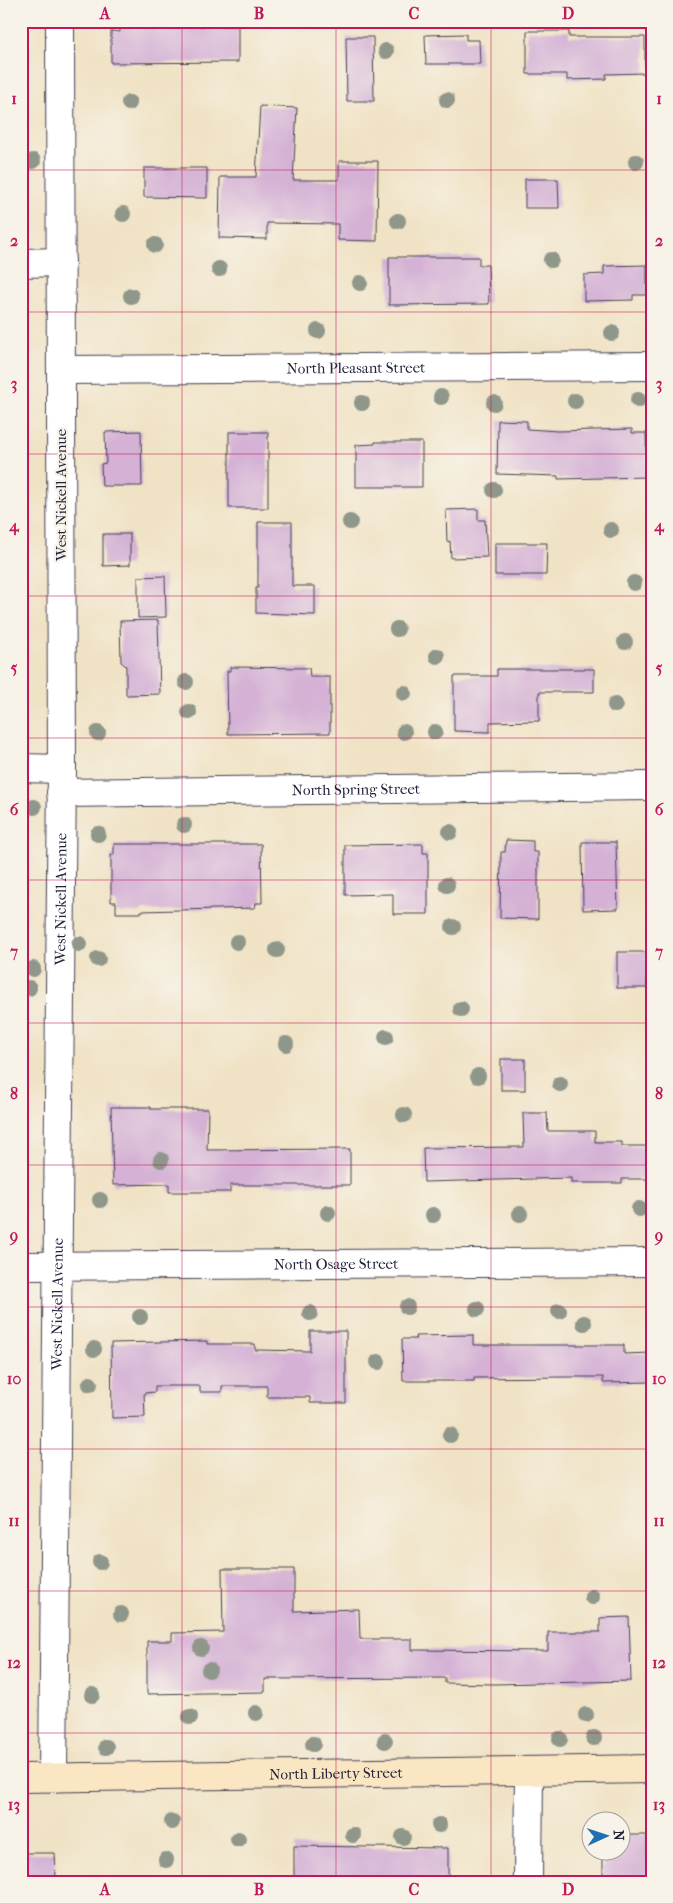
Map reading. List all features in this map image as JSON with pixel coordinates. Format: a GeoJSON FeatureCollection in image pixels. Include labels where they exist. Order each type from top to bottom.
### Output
{"type":"FeatureCollection","features":[{"type":"Feature","properties":{"kind":"main road","name":"North Liberty Street"},"geometry":{"type":"LineString","coordinates":[[21,1778],[652,1769]]}},
{"type":"Feature","properties":{"kind":"street","name":"West Nickell Avenue"},"geometry":{"type":"LineString","coordinates":[[53,1778],[62,781],[60,21]]}},
{"type":"Feature","properties":{"kind":"street"},"geometry":{"type":"LineString","coordinates":[[21,263],[61,262]]}},
{"type":"Feature","properties":{"kind":"street","name":"North Pleasant Street"},"geometry":{"type":"LineString","coordinates":[[61,370],[652,366]]}},
{"type":"Feature","properties":{"kind":"street","name":"North Spring Street"},"geometry":{"type":"LineString","coordinates":[[21,768],[62,781],[652,786]]}},
{"type":"Feature","properties":{"kind":"street","name":"North Osage Street"},"geometry":{"type":"LineString","coordinates":[[21,1266],[652,1262]]}},
{"type":"Feature","properties":{"kind":"street"},"geometry":{"type":"LineString","coordinates":[[528,1882],[529,1772]]}},
{"type":"Feature","properties":{"kind":"building"},"geometry":{"type":"Polygon","coordinates":[[[238,26],[238,62],[111,63],[111,31],[120,32],[120,27],[238,26]]]}},
{"type":"Feature","properties":{"kind":"building"},"geometry":{"type":"Polygon","coordinates":[[[527,31],[569,31],[569,37],[645,37],[645,73],[606,74],[606,79],[567,80],[567,74],[527,74],[527,31]]]}},
{"type":"Feature","properties":{"kind":"building"},"geometry":{"type":"Polygon","coordinates":[[[466,34],[466,40],[479,40],[480,64],[426,64],[425,35],[466,34]]]}},
{"type":"Feature","properties":{"kind":"building"},"geometry":{"type":"Polygon","coordinates":[[[346,37],[373,37],[374,101],[347,101],[346,37]]]}},
{"type":"Feature","properties":{"kind":"building"},"geometry":{"type":"Polygon","coordinates":[[[260,106],[297,108],[293,180],[339,180],[339,161],[378,161],[377,241],[338,240],[338,224],[267,223],[267,239],[219,238],[220,177],[256,177],[260,106]]]}},
{"type":"Feature","properties":{"kind":"building"},"geometry":{"type":"Polygon","coordinates":[[[144,168],[207,168],[207,198],[144,197],[144,168]]]}},
{"type":"Feature","properties":{"kind":"building"},"geometry":{"type":"Polygon","coordinates":[[[525,179],[558,179],[559,208],[525,208],[525,179]]]}},
{"type":"Feature","properties":{"kind":"building"},"geometry":{"type":"Polygon","coordinates":[[[389,257],[479,257],[479,265],[488,265],[489,304],[389,305],[389,257]]]}},
{"type":"Feature","properties":{"kind":"building"},"geometry":{"type":"Polygon","coordinates":[[[647,265],[647,295],[633,295],[633,300],[584,301],[584,275],[604,274],[604,266],[647,265]]]}},
{"type":"Feature","properties":{"kind":"building"},"geometry":{"type":"Polygon","coordinates":[[[498,420],[527,421],[527,429],[558,431],[632,429],[632,433],[646,433],[647,477],[558,479],[558,476],[497,474],[498,420]]]}},
{"type":"Feature","properties":{"kind":"building"},"geometry":{"type":"Polygon","coordinates":[[[141,431],[142,486],[102,486],[101,464],[106,463],[105,432],[141,431]]]}},
{"type":"Feature","properties":{"kind":"building"},"geometry":{"type":"Polygon","coordinates":[[[229,432],[268,432],[268,508],[229,508],[229,432]]]}},
{"type":"Feature","properties":{"kind":"building"},"geometry":{"type":"Polygon","coordinates":[[[375,442],[422,442],[422,487],[356,487],[356,445],[375,444],[375,442]]]}},
{"type":"Feature","properties":{"kind":"building"},"geometry":{"type":"Polygon","coordinates":[[[478,509],[478,520],[485,520],[487,557],[451,558],[450,541],[447,542],[446,510],[478,509]]]}},
{"type":"Feature","properties":{"kind":"building"},"geometry":{"type":"Polygon","coordinates":[[[258,522],[292,522],[292,586],[315,586],[315,615],[256,613],[258,522]]]}},
{"type":"Feature","properties":{"kind":"building"},"geometry":{"type":"Polygon","coordinates":[[[103,534],[130,534],[130,565],[103,566],[103,534]]]}},
{"type":"Feature","properties":{"kind":"building"},"geometry":{"type":"Polygon","coordinates":[[[495,543],[547,543],[546,575],[495,575],[495,543]]]}},
{"type":"Feature","properties":{"kind":"building"},"geometry":{"type":"Polygon","coordinates":[[[165,576],[166,617],[138,618],[138,577],[165,576]]]}},
{"type":"Feature","properties":{"kind":"building"},"geometry":{"type":"Polygon","coordinates":[[[158,620],[160,694],[126,695],[126,666],[121,662],[120,621],[158,620]]]}},
{"type":"Feature","properties":{"kind":"building"},"geometry":{"type":"Polygon","coordinates":[[[230,667],[309,668],[310,677],[330,677],[330,733],[228,734],[227,671],[230,671],[230,667]]]}},
{"type":"Feature","properties":{"kind":"building"},"geometry":{"type":"Polygon","coordinates":[[[497,669],[594,669],[594,692],[539,692],[539,721],[490,722],[490,732],[454,731],[454,676],[497,676],[497,669]]]}},
{"type":"Feature","properties":{"kind":"building"},"geometry":{"type":"Polygon","coordinates":[[[506,840],[533,841],[533,852],[538,852],[538,919],[500,918],[501,852],[505,852],[506,840]]]}},
{"type":"Feature","properties":{"kind":"building"},"geometry":{"type":"Polygon","coordinates":[[[582,842],[616,842],[618,909],[583,910],[582,842]]]}},
{"type":"Feature","properties":{"kind":"building"},"geometry":{"type":"Polygon","coordinates":[[[114,844],[261,844],[262,903],[256,903],[255,908],[116,913],[116,902],[111,902],[111,855],[114,855],[114,844]]]}},
{"type":"Feature","properties":{"kind":"building"},"geometry":{"type":"Polygon","coordinates":[[[423,844],[423,853],[428,853],[428,914],[393,914],[393,894],[345,895],[345,845],[423,844]]]}},
{"type":"Feature","properties":{"kind":"building"},"geometry":{"type":"Polygon","coordinates":[[[617,952],[647,952],[647,988],[617,988],[617,952]]]}},
{"type":"Feature","properties":{"kind":"building"},"geometry":{"type":"Polygon","coordinates":[[[501,1059],[525,1059],[525,1090],[501,1090],[501,1059]]]}},
{"type":"Feature","properties":{"kind":"building"},"geometry":{"type":"Polygon","coordinates":[[[111,1107],[208,1109],[207,1150],[350,1149],[350,1185],[230,1185],[230,1192],[169,1192],[169,1184],[113,1185],[111,1107]]]}},
{"type":"Feature","properties":{"kind":"building"},"geometry":{"type":"Polygon","coordinates":[[[523,1113],[547,1113],[548,1131],[595,1131],[595,1142],[622,1142],[622,1146],[652,1146],[652,1179],[622,1179],[622,1183],[571,1183],[571,1178],[424,1182],[423,1148],[524,1147],[523,1113]]]}},
{"type":"Feature","properties":{"kind":"building"},"geometry":{"type":"Polygon","coordinates":[[[310,1331],[346,1331],[346,1403],[310,1403],[310,1397],[267,1397],[267,1386],[222,1386],[222,1392],[200,1392],[200,1386],[155,1386],[155,1392],[144,1393],[145,1417],[112,1418],[111,1343],[207,1341],[207,1344],[255,1344],[255,1350],[310,1351],[310,1331]]]}},
{"type":"Feature","properties":{"kind":"building"},"geometry":{"type":"Polygon","coordinates":[[[473,1335],[473,1345],[624,1345],[624,1354],[652,1353],[652,1382],[603,1383],[603,1377],[474,1378],[474,1381],[403,1381],[402,1339],[416,1339],[415,1336],[473,1335]]]}},
{"type":"Feature","properties":{"kind":"building"},"geometry":{"type":"Polygon","coordinates":[[[222,1569],[294,1569],[294,1611],[359,1609],[360,1639],[412,1639],[412,1650],[548,1651],[548,1632],[600,1632],[600,1618],[629,1617],[631,1681],[494,1684],[445,1683],[445,1678],[265,1679],[265,1692],[147,1694],[147,1641],[172,1641],[172,1633],[223,1632],[222,1569]]]}},
{"type":"Feature","properties":{"kind":"building"},"geometry":{"type":"Polygon","coordinates":[[[630,1835],[647,1835],[648,1882],[603,1882],[603,1860],[630,1860],[630,1835]]]}},
{"type":"Feature","properties":{"kind":"building"},"geometry":{"type":"Polygon","coordinates":[[[294,1846],[448,1848],[448,1882],[294,1882],[294,1846]]]}},
{"type":"Feature","properties":{"kind":"building"},"geometry":{"type":"Polygon","coordinates":[[[21,1853],[55,1853],[56,1882],[21,1882],[21,1853]]]}}]}
